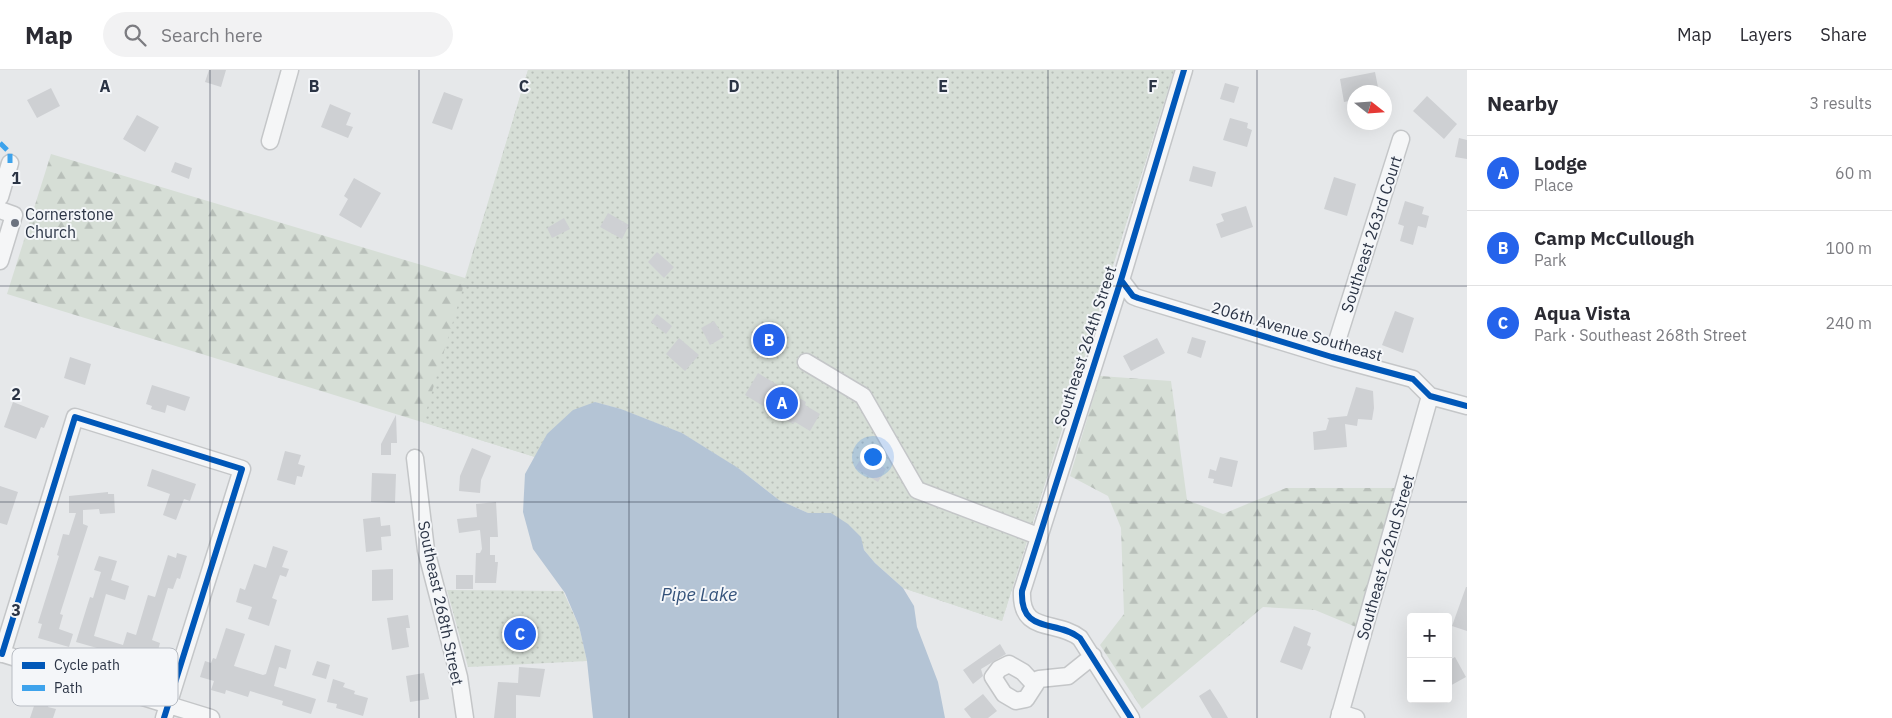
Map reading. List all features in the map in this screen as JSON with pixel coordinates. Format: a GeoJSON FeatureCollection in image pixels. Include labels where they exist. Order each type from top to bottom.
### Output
{"type":"FeatureCollection","features":[{"type":"Feature","properties":{"kind":"street"},"geometry":{"type":"LineString","coordinates":[[270,141],[290,70]]}},
{"type":"Feature","properties":{"kind":"street","name":"Southeast 264th Street"},"geometry":{"type":"LineString","coordinates":[[1093,656],[1075,634],[1039,624],[1029,618],[1022,602],[1022,592],[1038,536],[1121,280],[1184,70]]}},
{"type":"Feature","properties":{"kind":"street","name":"Southeast 263rd Court"},"geometry":{"type":"LineString","coordinates":[[1332,357],[1401,139]]}},
{"type":"Feature","properties":{"kind":"street"},"geometry":{"type":"LineString","coordinates":[[0,197],[10,163]]}},
{"type":"Feature","properties":{"kind":"street"},"geometry":{"type":"LineString","coordinates":[[0,210],[14,215],[0,261]]}},
{"type":"Feature","properties":{"kind":"street","name":"206th Avenue Southeast"},"geometry":{"type":"LineString","coordinates":[[1121,280],[1133,296],[1138,298],[1332,357],[1413,379],[1430,396],[1467,406]]}},
{"type":"Feature","properties":{"kind":"street"},"geometry":{"type":"LineString","coordinates":[[806,362],[862,396],[917,490],[1038,536]]}},
{"type":"Feature","properties":{"kind":"street","name":"Southeast 262nd Street"},"geometry":{"type":"LineString","coordinates":[[1345,716],[1430,396]]}},
{"type":"Feature","properties":{"kind":"street"},"geometry":{"type":"LineString","coordinates":[[1,653],[75,417],[242,469],[178,673]]}},
{"type":"Feature","properties":{"kind":"street","name":"Southeast 268th Street"},"geometry":{"type":"LineString","coordinates":[[415,458],[426,550],[459,677],[465,718]]}},
{"type":"Feature","properties":{"kind":"street"},"geometry":{"type":"LineString","coordinates":[[1035,685],[1039,679],[1068,676],[1093,656],[1131,718]]}},
{"type":"Feature","properties":{"kind":"street"},"geometry":{"type":"LineString","coordinates":[[152,706],[166,711],[211,718]]}},
{"type":"Feature","properties":{"kind":"green space"},"geometry":{"type":"Polygon","coordinates":[[[528,70],[1174,70],[1002,621],[903,588],[831,513],[808,513],[682,433],[621,409],[595,402],[547,434],[535,457],[7,294],[51,154],[465,278],[528,70]]]}},
{"type":"Feature","properties":{"kind":"green space"},"geometry":{"type":"Polygon","coordinates":[[[528,70],[1174,70],[1002,621],[903,588],[875,563],[864,550],[861,537],[831,513],[808,513],[779,500],[738,468],[682,433],[621,409],[595,402],[547,434],[535,457],[423,422],[528,70]]]}},
{"type":"Feature","properties":{"kind":"green space"},"geometry":{"type":"Polygon","coordinates":[[[1100,376],[1171,381],[1187,500],[1223,514],[1286,488],[1398,488],[1356,627],[1315,610],[1263,607],[1142,709],[1100,645],[1124,614],[1121,528],[1108,496],[1070,476],[1100,376]]]}},
{"type":"Feature","properties":{"kind":"green space"},"geometry":{"type":"Polygon","coordinates":[[[447,590],[563,591],[579,626],[587,661],[468,667],[447,590]]]}},
{"type":"Feature","properties":{"kind":"water","name":"Pipe Lake"},"geometry":{"type":"Polygon","coordinates":[[[595,402],[621,409],[682,433],[738,468],[779,500],[808,513],[831,513],[848,524],[861,537],[864,550],[875,563],[903,588],[914,606],[917,627],[938,682],[945,718],[593,718],[587,661],[579,626],[565,593],[533,549],[523,512],[525,474],[547,434],[573,410],[595,402]]]}},
{"type":"Feature","properties":{"kind":"building"},"geometry":{"type":"Polygon","coordinates":[[[209,70],[226,70],[221,87],[205,82],[209,70]]]}},
{"type":"Feature","properties":{"kind":"building"},"geometry":{"type":"Polygon","coordinates":[[[1375,72],[1378,85],[1347,85],[1347,101],[1344,102],[1340,79],[1375,72]]]}},
{"type":"Feature","properties":{"kind":"building"},"geometry":{"type":"Polygon","coordinates":[[[1225,83],[1239,87],[1234,103],[1220,99],[1225,83]]]}},
{"type":"Feature","properties":{"kind":"building"},"geometry":{"type":"Polygon","coordinates":[[[51,88],[60,106],[37,118],[27,100],[51,88]]]}},
{"type":"Feature","properties":{"kind":"building"},"geometry":{"type":"Polygon","coordinates":[[[444,92],[463,99],[452,130],[432,123],[444,92]]]}},
{"type":"Feature","properties":{"kind":"building"},"geometry":{"type":"Polygon","coordinates":[[[1427,96],[1457,124],[1444,139],[1413,111],[1427,96]]]}},
{"type":"Feature","properties":{"kind":"building"},"geometry":{"type":"Polygon","coordinates":[[[330,104],[351,113],[346,125],[353,127],[348,138],[321,127],[330,104]]]}},
{"type":"Feature","properties":{"kind":"building"},"geometry":{"type":"Polygon","coordinates":[[[137,115],[159,127],[145,152],[123,139],[137,115]]]}},
{"type":"Feature","properties":{"kind":"building"},"geometry":{"type":"Polygon","coordinates":[[[1230,118],[1248,123],[1247,128],[1252,130],[1247,147],[1223,140],[1230,118]]]}},
{"type":"Feature","properties":{"kind":"building"},"geometry":{"type":"Polygon","coordinates":[[[1459,138],[1467,140],[1467,159],[1455,157],[1459,138]]]}},
{"type":"Feature","properties":{"kind":"building"},"geometry":{"type":"Polygon","coordinates":[[[175,162],[192,168],[189,179],[171,172],[175,162]]]}},
{"type":"Feature","properties":{"kind":"building"},"geometry":{"type":"Polygon","coordinates":[[[1193,166],[1216,172],[1212,187],[1189,181],[1193,166]]]}},
{"type":"Feature","properties":{"kind":"building"},"geometry":{"type":"Polygon","coordinates":[[[1334,177],[1356,184],[1347,216],[1324,209],[1334,177]]]}},
{"type":"Feature","properties":{"kind":"building"},"geometry":{"type":"Polygon","coordinates":[[[354,178],[381,193],[361,228],[339,215],[348,199],[344,196],[354,178]]]}},
{"type":"Feature","properties":{"kind":"building"},"geometry":{"type":"Polygon","coordinates":[[[1405,201],[1424,207],[1422,214],[1429,216],[1426,228],[1418,226],[1413,245],[1400,241],[1404,226],[1398,224],[1405,201]]]}},
{"type":"Feature","properties":{"kind":"building"},"geometry":{"type":"Polygon","coordinates":[[[1246,206],[1253,227],[1221,238],[1216,224],[1224,221],[1221,214],[1246,206]]]}},
{"type":"Feature","properties":{"kind":"building"},"geometry":{"type":"Polygon","coordinates":[[[608,213],[629,225],[622,239],[600,227],[608,213]]]}},
{"type":"Feature","properties":{"kind":"building"},"geometry":{"type":"Polygon","coordinates":[[[564,218],[570,229],[552,238],[547,228],[564,218]]]}},
{"type":"Feature","properties":{"kind":"building"},"geometry":{"type":"Polygon","coordinates":[[[657,252],[674,267],[664,278],[648,262],[657,252]]]}},
{"type":"Feature","properties":{"kind":"building"},"geometry":{"type":"Polygon","coordinates":[[[1395,311],[1414,318],[1403,353],[1382,345],[1395,311]]]}},
{"type":"Feature","properties":{"kind":"building"},"geometry":{"type":"Polygon","coordinates":[[[657,314],[672,326],[666,334],[651,322],[657,314]]]}},
{"type":"Feature","properties":{"kind":"building"},"geometry":{"type":"Polygon","coordinates":[[[714,321],[724,337],[710,345],[701,328],[714,321]]]}},
{"type":"Feature","properties":{"kind":"building"},"geometry":{"type":"Polygon","coordinates":[[[1192,337],[1206,341],[1201,358],[1187,353],[1192,337]]]}},
{"type":"Feature","properties":{"kind":"building"},"geometry":{"type":"Polygon","coordinates":[[[679,338],[699,355],[685,371],[666,354],[679,338]]]}},
{"type":"Feature","properties":{"kind":"building"},"geometry":{"type":"Polygon","coordinates":[[[1157,338],[1165,353],[1131,371],[1123,356],[1157,338]]]}},
{"type":"Feature","properties":{"kind":"building"},"geometry":{"type":"Polygon","coordinates":[[[70,357],[91,364],[85,385],[64,378],[70,357]]]}},
{"type":"Feature","properties":{"kind":"building"},"geometry":{"type":"Polygon","coordinates":[[[758,373],[806,402],[805,405],[820,414],[810,431],[795,422],[793,424],[745,395],[758,373]]]}},
{"type":"Feature","properties":{"kind":"building"},"geometry":{"type":"Polygon","coordinates":[[[152,385],[190,397],[185,411],[167,405],[165,413],[151,409],[152,406],[146,404],[152,385]]]}},
{"type":"Feature","properties":{"kind":"building"},"geometry":{"type":"Polygon","coordinates":[[[1356,387],[1373,391],[1374,408],[1372,420],[1358,419],[1357,426],[1345,424],[1347,447],[1314,450],[1313,432],[1326,430],[1329,420],[1327,418],[1347,416],[1356,387]]]}},
{"type":"Feature","properties":{"kind":"building"},"geometry":{"type":"Polygon","coordinates":[[[13,402],[49,416],[44,428],[41,427],[36,439],[4,427],[13,402]]]}},
{"type":"Feature","properties":{"kind":"building"},"geometry":{"type":"Polygon","coordinates":[[[396,415],[397,443],[391,443],[391,455],[381,455],[381,444],[396,415]]]}},
{"type":"Feature","properties":{"kind":"building"},"geometry":{"type":"Polygon","coordinates":[[[472,448],[491,456],[481,480],[480,493],[459,491],[460,476],[472,448]]]}},
{"type":"Feature","properties":{"kind":"building"},"geometry":{"type":"Polygon","coordinates":[[[285,451],[301,455],[298,464],[305,466],[302,477],[297,476],[295,485],[277,480],[285,451]]]}},
{"type":"Feature","properties":{"kind":"building"},"geometry":{"type":"Polygon","coordinates":[[[864,454],[886,469],[878,482],[855,468],[864,454]]]}},
{"type":"Feature","properties":{"kind":"building"},"geometry":{"type":"Polygon","coordinates":[[[1220,457],[1238,461],[1232,487],[1213,483],[1214,479],[1208,478],[1210,469],[1216,471],[1220,457]]]}},
{"type":"Feature","properties":{"kind":"building"},"geometry":{"type":"Polygon","coordinates":[[[152,469],[196,484],[190,501],[184,499],[176,520],[163,515],[170,494],[147,486],[152,469]]]}},
{"type":"Feature","properties":{"kind":"building"},"geometry":{"type":"Polygon","coordinates":[[[372,473],[396,474],[395,503],[371,502],[372,473]]]}},
{"type":"Feature","properties":{"kind":"building"},"geometry":{"type":"Polygon","coordinates":[[[0,486],[18,492],[7,525],[0,523],[0,486]]]}},
{"type":"Feature","properties":{"kind":"building"},"geometry":{"type":"Polygon","coordinates":[[[108,492],[108,494],[114,494],[115,513],[100,514],[99,509],[83,510],[83,524],[88,526],[60,614],[63,615],[59,629],[73,634],[69,647],[38,638],[42,624],[38,623],[59,556],[57,555],[63,534],[69,535],[76,513],[69,513],[69,496],[108,492]]]}},
{"type":"Feature","properties":{"kind":"building"},"geometry":{"type":"Polygon","coordinates":[[[496,502],[498,537],[490,537],[490,555],[495,555],[495,562],[498,562],[496,583],[475,583],[476,553],[480,553],[482,549],[480,530],[459,533],[457,519],[477,517],[476,504],[496,502]]]}},
{"type":"Feature","properties":{"kind":"building"},"geometry":{"type":"Polygon","coordinates":[[[380,517],[381,526],[390,525],[391,536],[381,537],[382,550],[366,552],[363,519],[380,517]]]}},
{"type":"Feature","properties":{"kind":"building"},"geometry":{"type":"Polygon","coordinates":[[[273,546],[288,551],[282,567],[289,569],[286,577],[280,575],[272,598],[277,600],[269,626],[248,619],[252,607],[236,602],[240,588],[245,590],[254,564],[266,568],[273,546]]]}},
{"type":"Feature","properties":{"kind":"building"},"geometry":{"type":"Polygon","coordinates":[[[177,553],[187,556],[180,579],[177,578],[173,589],[168,588],[152,640],[160,643],[159,648],[97,648],[76,642],[90,597],[93,598],[101,572],[94,570],[99,556],[117,561],[111,580],[129,586],[125,600],[106,594],[94,636],[123,645],[127,632],[136,635],[148,595],[155,597],[168,555],[176,558],[177,553]]]}},
{"type":"Feature","properties":{"kind":"building"},"geometry":{"type":"Polygon","coordinates":[[[393,569],[393,600],[372,601],[372,570],[393,569]]]}},
{"type":"Feature","properties":{"kind":"building"},"geometry":{"type":"Polygon","coordinates":[[[456,575],[473,575],[473,589],[456,589],[456,575]]]}},
{"type":"Feature","properties":{"kind":"building"},"geometry":{"type":"Polygon","coordinates":[[[1466,587],[1467,587],[1467,631],[1452,626],[1466,587]]]}},
{"type":"Feature","properties":{"kind":"building"},"geometry":{"type":"Polygon","coordinates":[[[408,615],[410,628],[406,628],[409,647],[392,650],[387,618],[408,615]]]}},
{"type":"Feature","properties":{"kind":"building"},"geometry":{"type":"Polygon","coordinates":[[[1294,626],[1311,633],[1307,645],[1311,647],[1302,670],[1280,662],[1294,626]]]}},
{"type":"Feature","properties":{"kind":"building"},"geometry":{"type":"Polygon","coordinates":[[[226,628],[245,634],[234,666],[263,675],[266,674],[275,645],[291,650],[286,669],[279,667],[274,686],[316,699],[311,714],[282,705],[283,701],[250,691],[248,697],[226,690],[225,694],[211,690],[214,681],[200,677],[205,661],[211,663],[213,658],[216,659],[226,628]]]}},
{"type":"Feature","properties":{"kind":"building"},"geometry":{"type":"Polygon","coordinates":[[[1000,644],[1006,654],[981,669],[983,676],[973,684],[963,670],[1000,644]]]}},
{"type":"Feature","properties":{"kind":"building"},"geometry":{"type":"Polygon","coordinates":[[[1455,657],[1466,677],[1452,685],[1452,659],[1455,657]]]}},
{"type":"Feature","properties":{"kind":"building"},"geometry":{"type":"Polygon","coordinates":[[[317,661],[330,665],[326,679],[312,675],[317,661]]]}},
{"type":"Feature","properties":{"kind":"building"},"geometry":{"type":"Polygon","coordinates":[[[519,667],[545,669],[540,697],[516,695],[516,718],[494,718],[498,682],[518,683],[519,667]]]}},
{"type":"Feature","properties":{"kind":"building"},"geometry":{"type":"Polygon","coordinates":[[[424,673],[429,699],[410,702],[406,676],[424,673]]]}},
{"type":"Feature","properties":{"kind":"building"},"geometry":{"type":"Polygon","coordinates":[[[333,679],[345,683],[343,687],[355,691],[354,694],[368,698],[363,716],[336,708],[337,704],[327,702],[333,679]]]}},
{"type":"Feature","properties":{"kind":"building"},"geometry":{"type":"Polygon","coordinates":[[[1210,689],[1228,718],[1212,718],[1199,696],[1210,689]]]}},
{"type":"Feature","properties":{"kind":"building"},"geometry":{"type":"Polygon","coordinates":[[[983,694],[997,711],[988,718],[971,718],[964,709],[983,694]]]}},
{"type":"Feature","properties":{"kind":"building"},"geometry":{"type":"Polygon","coordinates":[[[34,706],[48,706],[56,709],[53,718],[30,718],[34,706]]]}},
{"type":"Feature","properties":{"kind":"marked path"},"geometry":{"type":"LineString","coordinates":[[0,143],[10,153],[10,163]]}},
{"type":"Feature","properties":{"kind":"cycle path"},"geometry":{"type":"LineString","coordinates":[[1131,718],[1080,638],[1071,632],[1033,620],[1027,614],[1023,605],[1022,591],[1121,280],[1184,70]]}},
{"type":"Feature","properties":{"kind":"cycle path"},"geometry":{"type":"LineString","coordinates":[[1121,280],[1133,296],[1138,298],[1332,357],[1413,379],[1430,396],[1467,406]]}},
{"type":"Feature","properties":{"kind":"cycle path"},"geometry":{"type":"LineString","coordinates":[[2,654],[75,417],[242,469],[178,673]]}},
{"type":"Feature","properties":{"kind":"cycle path"},"geometry":{"type":"LineString","coordinates":[[164,718],[168,706]]}},
{"type":"Feature","properties":{"kind":"place","name":"Cornerstone Church"},"geometry":{"type":"Point","coordinates":[15,223]}},
{"type":"Feature","properties":{"kind":"place","name":"Camp McCullough"},"geometry":{"type":"Point","coordinates":[769,340]}},
{"type":"Feature","properties":{"kind":"place","name":"Lodge"},"geometry":{"type":"Point","coordinates":[782,403]}},
{"type":"Feature","properties":{"kind":"place","name":"Aqua Vista"},"geometry":{"type":"Point","coordinates":[520,634]}}]}
